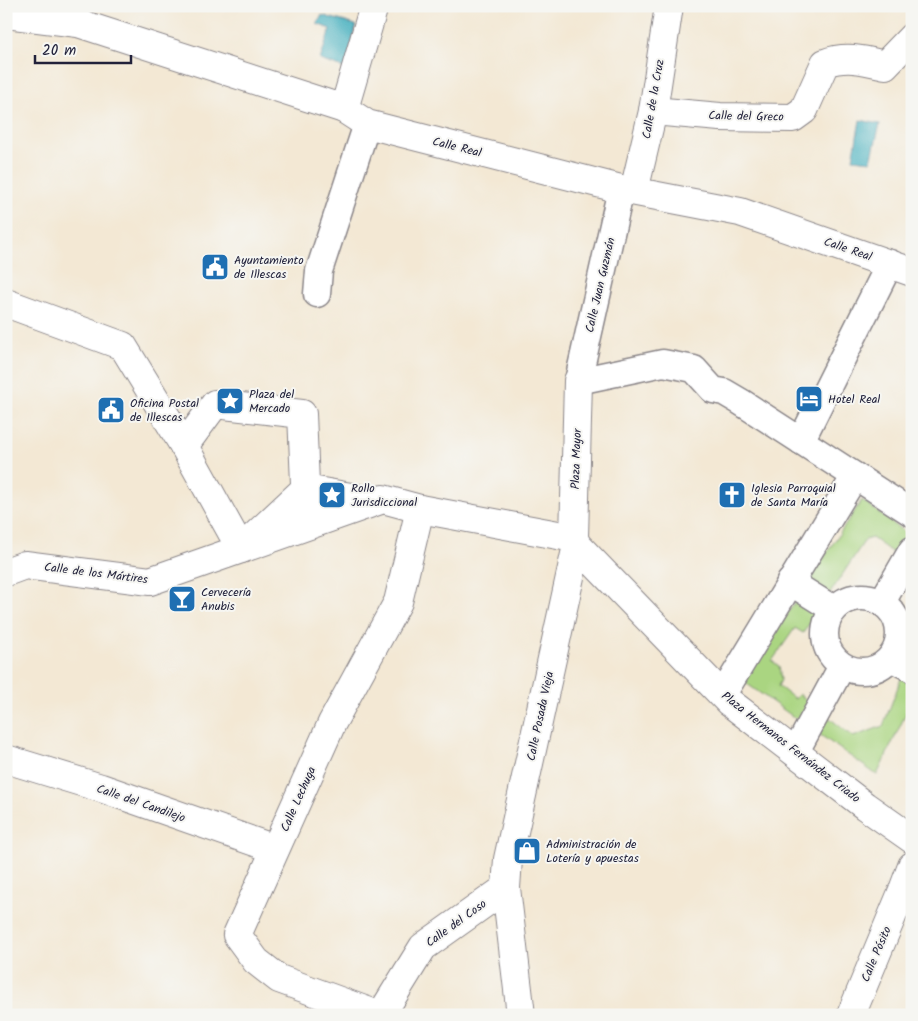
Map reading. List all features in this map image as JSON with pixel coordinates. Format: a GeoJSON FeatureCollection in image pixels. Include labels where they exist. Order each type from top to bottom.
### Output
{"type":"FeatureCollection","features":[{"type":"Feature","properties":{"kind":"street"},"geometry":{"type":"LineString","coordinates":[[344,109],[374,6]]}},
{"type":"Feature","properties":{"kind":"street","name":"Calle de la Cruz"},"geometry":{"type":"LineString","coordinates":[[627,190],[653,111],[669,6]]}},
{"type":"Feature","properties":{"kind":"street","name":"Calle Real"},"geometry":{"type":"LineString","coordinates":[[6,14],[78,23],[344,109],[367,124],[627,190],[740,212],[901,268]]}},
{"type":"Feature","properties":{"kind":"street","name":"Calle del Greco"},"geometry":{"type":"LineString","coordinates":[[653,111],[720,117],[793,118],[804,110],[825,62],[839,58],[859,59],[885,65],[912,37]]}},
{"type":"Feature","properties":{"kind":"street"},"geometry":{"type":"LineString","coordinates":[[317,294],[319,271],[367,124]]}},
{"type":"Feature","properties":{"kind":"street","name":"Calle Juan Guzmán"},"geometry":{"type":"LineString","coordinates":[[578,381],[627,190]]}},
{"type":"Feature","properties":{"kind":"street"},"geometry":{"type":"LineString","coordinates":[[801,442],[901,268]]}},
{"type":"Feature","properties":{"kind":"street"},"geometry":{"type":"LineString","coordinates":[[6,303],[123,346],[184,446],[240,549]]}},
{"type":"Feature","properties":{"kind":"street"},"geometry":{"type":"LineString","coordinates":[[578,381],[663,363],[694,369],[713,390],[724,392],[912,514]]}},
{"type":"Feature","properties":{"kind":"street","name":"Plaza Mayor"},"geometry":{"type":"LineString","coordinates":[[576,542],[578,381]]}},
{"type":"Feature","properties":{"kind":"street"},"geometry":{"type":"LineString","coordinates":[[184,446],[215,404],[302,414],[306,526]]}},
{"type":"Feature","properties":{"kind":"street"},"geometry":{"type":"LineString","coordinates":[[723,694],[855,476]]}},
{"type":"Feature","properties":{"kind":"street"},"geometry":{"type":"LineString","coordinates":[[305,488],[377,501]]}},
{"type":"Feature","properties":{"kind":"street"},"geometry":{"type":"LineString","coordinates":[[240,549],[305,488]]}},
{"type":"Feature","properties":{"kind":"street"},"geometry":{"type":"LineString","coordinates":[[240,549],[383,499],[420,510],[576,542]]}},
{"type":"Feature","properties":{"kind":"street","name":"Calle Lechuga"},"geometry":{"type":"LineString","coordinates":[[380,1015],[279,979],[256,961],[237,935],[332,723],[398,602],[420,510]]}},
{"type":"Feature","properties":{"kind":"street","name":"Plaza Hermanos Fernández Criado"},"geometry":{"type":"LineString","coordinates":[[576,542],[729,702],[865,806],[912,839]]}},
{"type":"Feature","properties":{"kind":"street","name":"Calle Posada Vieja"},"geometry":{"type":"LineString","coordinates":[[521,1015],[506,888],[508,859],[576,542]]}},
{"type":"Feature","properties":{"kind":"street","name":"Calle de los Mártires"},"geometry":{"type":"LineString","coordinates":[[6,572],[25,565],[150,581],[240,549]]}},
{"type":"Feature","properties":{"kind":"street"},"geometry":{"type":"LineString","coordinates":[[882,602],[912,550]]}},
{"type":"Feature","properties":{"kind":"street"},"geometry":{"type":"LineString","coordinates":[[790,582],[833,609]]}},
{"type":"Feature","properties":{"kind":"street"},"geometry":{"type":"LineString","coordinates":[[861,596],[882,602],[890,609],[895,618],[899,638],[896,649],[901,664],[883,665],[862,671],[842,666],[828,650],[825,639],[824,629],[833,609],[841,602],[861,596]]}},
{"type":"Feature","properties":{"kind":"street"},"geometry":{"type":"LineString","coordinates":[[795,753],[842,666]]}},
{"type":"Feature","properties":{"kind":"street","name":"Calle del Candilejo"},"geometry":{"type":"LineString","coordinates":[[6,759],[101,788],[275,849]]}},
{"type":"Feature","properties":{"kind":"street","name":"Calle Pósito"},"geometry":{"type":"LineString","coordinates":[[851,1015],[909,884]]}},
{"type":"Feature","properties":{"kind":"street","name":"Calle del Coso"},"geometry":{"type":"LineString","coordinates":[[380,1015],[423,947],[506,888]]}},
{"type":"Feature","properties":{"kind":"green space"},"geometry":{"type":"Polygon","coordinates":[[[862,500],[907,534],[893,553],[872,538],[865,540],[827,598],[806,584],[862,500]]]}},
{"type":"Feature","properties":{"kind":"green space"},"geometry":{"type":"Polygon","coordinates":[[[797,599],[817,613],[803,633],[795,628],[772,661],[779,666],[781,680],[778,686],[795,699],[799,694],[813,705],[802,723],[743,681],[797,599]]]}},
{"type":"Feature","properties":{"kind":"green space"},"geometry":{"type":"Polygon","coordinates":[[[902,676],[912,681],[912,701],[877,775],[816,732],[827,716],[853,737],[883,726],[902,676]]]}},
{"type":"Feature","properties":{"kind":"water"},"geometry":{"type":"Polygon","coordinates":[[[322,15],[356,25],[346,69],[320,60],[330,29],[317,24],[322,15]]]}},
{"type":"Feature","properties":{"kind":"water"},"geometry":{"type":"Polygon","coordinates":[[[860,120],[880,124],[871,161],[853,159],[860,120]]]}},
{"type":"Feature","properties":{"kind":"place","name":"Ayuntamiento de Illescas"},"geometry":{"type":"Point","coordinates":[215,267]}},
{"type":"Feature","properties":{"kind":"place","name":"Hotel Real"},"geometry":{"type":"Point","coordinates":[809,399]}},
{"type":"Feature","properties":{"kind":"place","name":"Plaza del Mercado"},"geometry":{"type":"Point","coordinates":[230,401]}},
{"type":"Feature","properties":{"kind":"place","name":"Oficina Postal de Illescas"},"geometry":{"type":"Point","coordinates":[111,410]}},
{"type":"Feature","properties":{"kind":"place","name":"Rollo Jurisdiccional"},"geometry":{"type":"Point","coordinates":[332,495]}},
{"type":"Feature","properties":{"kind":"place","name":"Iglesia Parroquial de Santa María"},"geometry":{"type":"Point","coordinates":[732,495]}},
{"type":"Feature","properties":{"kind":"place","name":"Cervecería Anubis"},"geometry":{"type":"Point","coordinates":[182,599]}},
{"type":"Feature","properties":{"kind":"place","name":"Administración de Lotería y apuestas"},"geometry":{"type":"Point","coordinates":[527,851]}}]}
